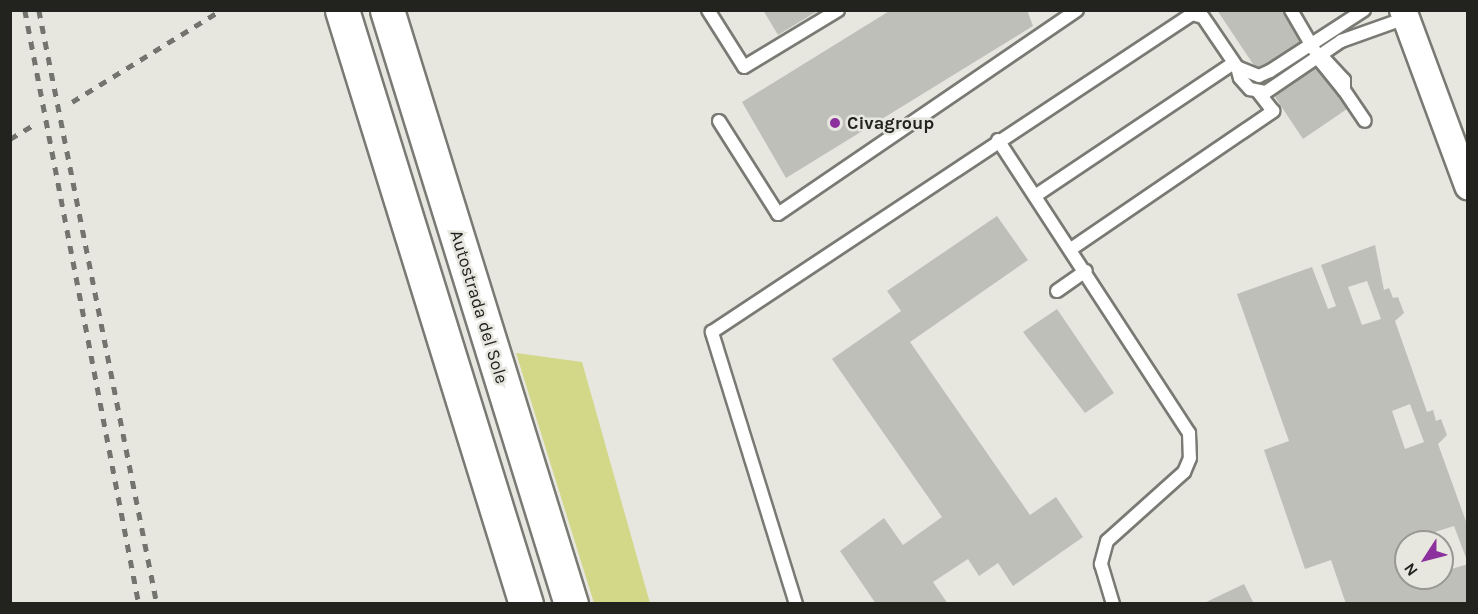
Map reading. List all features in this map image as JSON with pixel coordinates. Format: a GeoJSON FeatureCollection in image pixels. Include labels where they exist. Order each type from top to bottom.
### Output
{"type":"FeatureCollection","features":[{"type":"Feature","properties":{"kind":"highway"},"geometry":{"type":"LineString","coordinates":[[342,10],[526,603]]}},
{"type":"Feature","properties":{"kind":"highway","name":"Autostrada del Sole"},"geometry":{"type":"LineString","coordinates":[[387,10],[571,603]]}},
{"type":"Feature","properties":{"kind":"street"},"geometry":{"type":"LineString","coordinates":[[1405,14],[1467,186]]}},
{"type":"Feature","properties":{"kind":"lane"},"geometry":{"type":"LineString","coordinates":[[708,10],[744,67],[838,10]]}},
{"type":"Feature","properties":{"kind":"lane"},"geometry":{"type":"LineString","coordinates":[[719,121],[778,214],[1077,10]]}},
{"type":"Feature","properties":{"kind":"lane"},"geometry":{"type":"LineString","coordinates":[[1291,10],[1365,121]]}},
{"type":"Feature","properties":{"kind":"lane"},"geometry":{"type":"LineString","coordinates":[[1235,65],[1259,76],[1364,10]]}},
{"type":"Feature","properties":{"kind":"lane"},"geometry":{"type":"LineString","coordinates":[[796,603],[712,332],[1191,14],[1203,17],[1246,86],[1259,93],[1273,111],[1071,249]]}},
{"type":"Feature","properties":{"kind":"lane"},"geometry":{"type":"LineString","coordinates":[[1259,93],[1354,34],[1405,14]]}},
{"type":"Feature","properties":{"kind":"lane"},"geometry":{"type":"LineString","coordinates":[[1035,196],[1235,65]]}},
{"type":"Feature","properties":{"kind":"lane"},"geometry":{"type":"LineString","coordinates":[[998,140],[1183,417],[1191,446],[1190,458],[1173,485],[1107,541],[1101,564],[1113,603]]}},
{"type":"Feature","properties":{"kind":"lane"},"geometry":{"type":"LineString","coordinates":[[1057,291],[1086,271]]}},
{"type":"Feature","properties":{"kind":"green space"},"geometry":{"type":"Polygon","coordinates":[[[516,353],[582,362],[650,603],[594,603],[516,353]]]}},
{"type":"Feature","properties":{"kind":"building"},"geometry":{"type":"Polygon","coordinates":[[[763,10],[819,10],[778,35],[763,10]]]}},
{"type":"Feature","properties":{"kind":"building","name":"Civagroup"},"geometry":{"type":"Polygon","coordinates":[[[891,10],[1027,10],[1033,26],[786,178],[742,102],[891,10]]]}},
{"type":"Feature","properties":{"kind":"building"},"geometry":{"type":"Polygon","coordinates":[[[1217,10],[1281,10],[1347,109],[1303,139],[1217,10]]]}},
{"type":"Feature","properties":{"kind":"building"},"geometry":{"type":"Polygon","coordinates":[[[997,216],[1028,260],[910,342],[1030,515],[1056,497],[1083,537],[1013,586],[998,563],[979,576],[968,559],[933,582],[948,604],[876,604],[840,551],[884,518],[903,545],[942,517],[832,359],[901,311],[887,291],[997,216]]]}},
{"type":"Feature","properties":{"kind":"building"},"geometry":{"type":"Polygon","coordinates":[[[1375,245],[1384,290],[1389,288],[1393,298],[1398,297],[1404,313],[1395,321],[1427,412],[1433,410],[1436,421],[1441,419],[1447,435],[1438,444],[1468,527],[1468,563],[1454,526],[1441,530],[1394,530],[1394,590],[1454,590],[1454,568],[1468,564],[1468,604],[1346,604],[1331,560],[1305,569],[1264,450],[1289,441],[1237,294],[1312,267],[1328,309],[1336,306],[1321,265],[1375,245]],[[1367,281],[1348,287],[1362,325],[1381,319],[1367,281]],[[1410,404],[1392,411],[1405,449],[1424,442],[1410,404]]]}},
{"type":"Feature","properties":{"kind":"building"},"geometry":{"type":"Polygon","coordinates":[[[1057,309],[1114,393],[1085,413],[1023,332],[1057,309]]]}},
{"type":"Feature","properties":{"kind":"building"},"geometry":{"type":"Polygon","coordinates":[[[1244,584],[1254,604],[1202,604],[1244,584]]]}},
{"type":"Feature","properties":{"kind":"railway"},"geometry":{"type":"LineString","coordinates":[[25,10],[139,604]]}},
{"type":"Feature","properties":{"kind":"railway"},"geometry":{"type":"LineString","coordinates":[[39,10],[157,604]]}},
{"type":"Feature","properties":{"kind":"railway"},"geometry":{"type":"LineString","coordinates":[[72,102],[221,10]]}},
{"type":"Feature","properties":{"kind":"railway"},"geometry":{"type":"LineString","coordinates":[[10,139],[32,126]]}},
{"type":"Feature","properties":{"kind":"place","name":"Civagroup"},"geometry":{"type":"Point","coordinates":[835,123]}}]}
